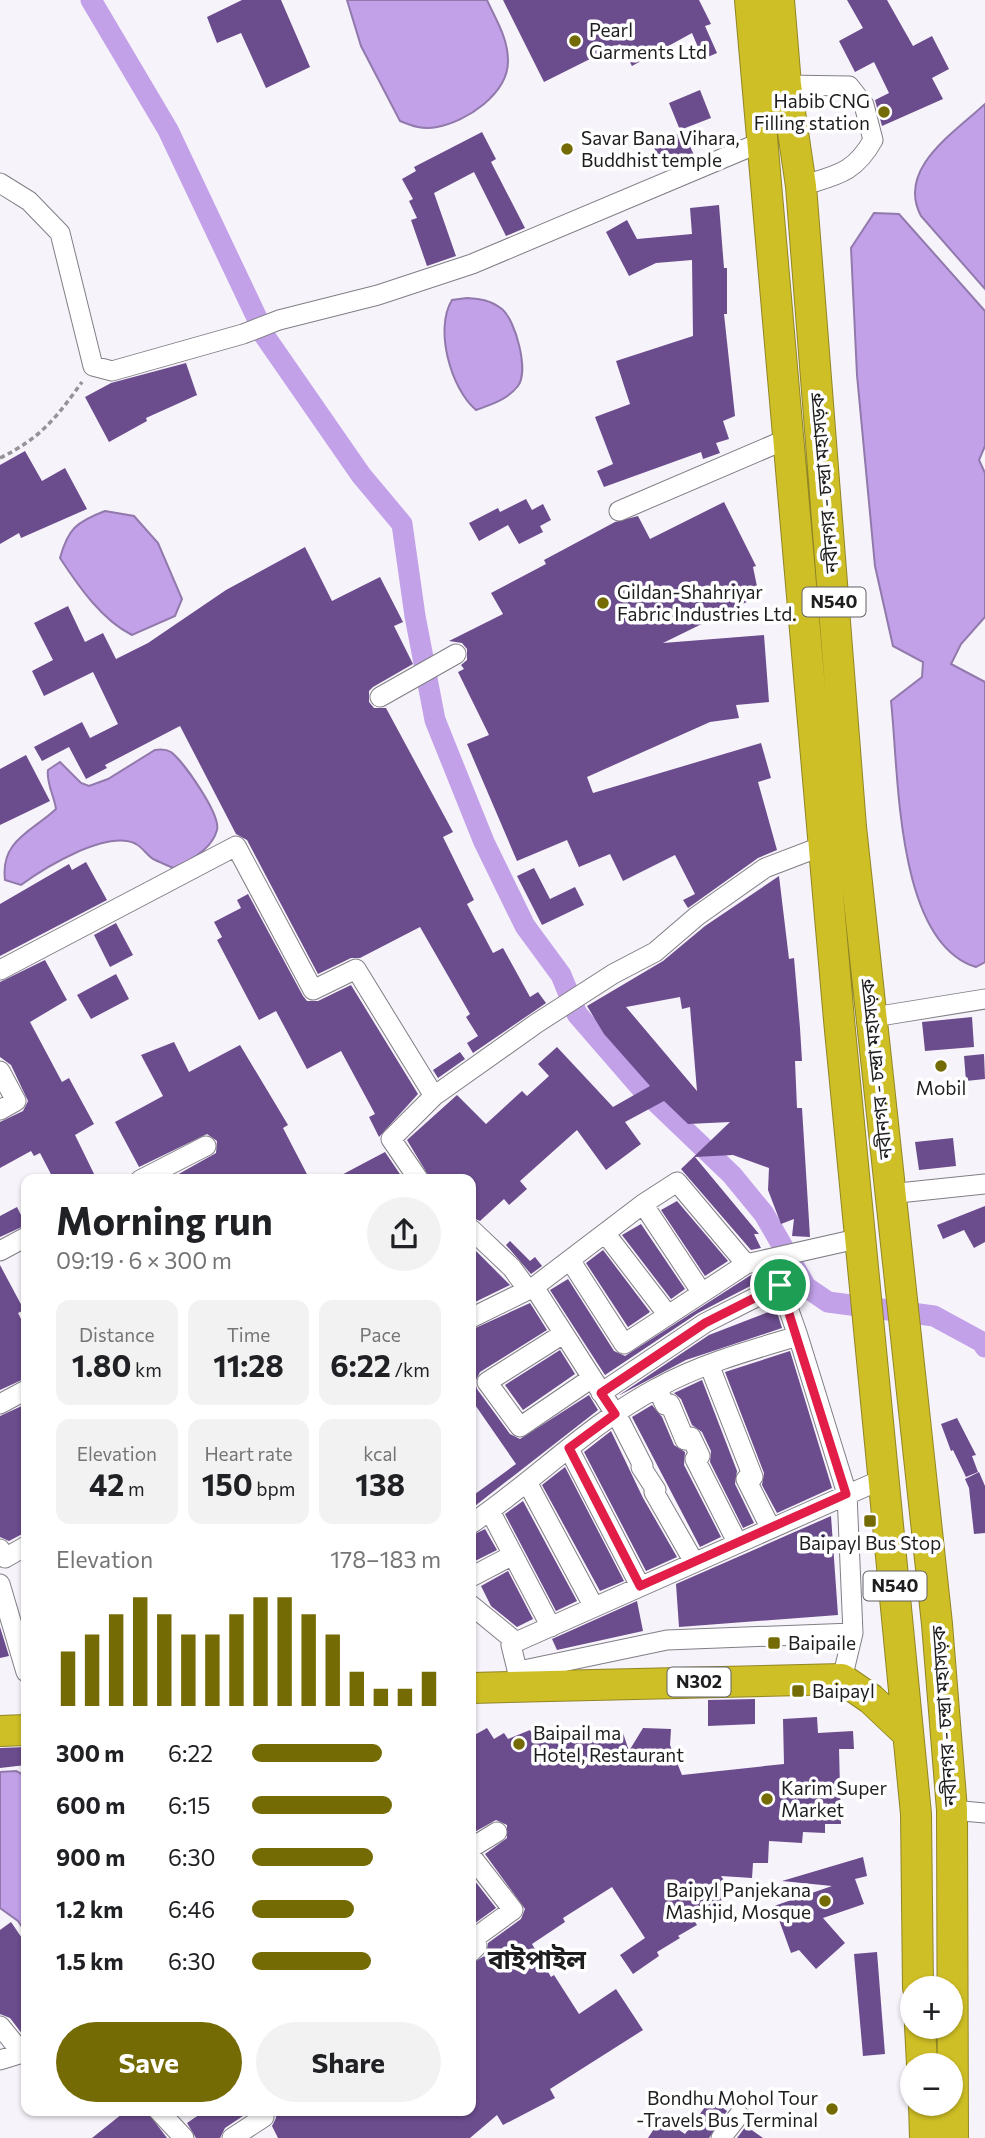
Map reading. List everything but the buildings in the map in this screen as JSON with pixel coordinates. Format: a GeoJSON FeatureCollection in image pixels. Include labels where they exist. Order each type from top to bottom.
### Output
{"type":"FeatureCollection","features":[{"type":"Feature","properties":{"kind":"highway","name":"নবীনগর - চন্দ্রা মহাসড়ক"},"geometry":{"type":"LineString","coordinates":[[750,0],[857,1205],[916,1814],[918,1976]]}},
{"type":"Feature","properties":{"kind":"highway","name":"নবীনগর - চন্দ্রা মহাসড়ক"},"geometry":{"type":"LineString","coordinates":[[779,0],[786,85],[801,186],[851,827],[889,1199],[937,1624],[952,1810],[953,2138]]}},
{"type":"Feature","properties":{"kind":"highway","name":"N302"},"geometry":{"type":"LineString","coordinates":[[476,1687],[520,1678],[842,1679]]}},
{"type":"Feature","properties":{"kind":"highway"},"geometry":{"type":"LineString","coordinates":[[842,1679],[871,1699],[908,1734]]}},
{"type":"Feature","properties":{"kind":"highway"},"geometry":{"type":"LineString","coordinates":[[0,1731],[21,1730]]}},
{"type":"Feature","properties":{"kind":"highway"},"geometry":{"type":"LineString","coordinates":[[924,2116],[925,2138]]}},
{"type":"Feature","properties":{"kind":"street"},"geometry":{"type":"LineString","coordinates":[[786,85],[849,86],[864,105],[873,140],[861,162],[836,175],[801,186]]}},
{"type":"Feature","properties":{"kind":"street"},"geometry":{"type":"LineString","coordinates":[[0,183],[29,201],[60,233],[93,366],[112,370],[243,334],[279,320],[377,295],[471,264],[764,141]]}},
{"type":"Feature","properties":{"kind":"street"},"geometry":{"type":"LineString","coordinates":[[619,512],[787,439]]}},
{"type":"Feature","properties":{"kind":"street"},"geometry":{"type":"LineString","coordinates":[[380,696],[456,654]]}},
{"type":"Feature","properties":{"kind":"street"},"geometry":{"type":"LineString","coordinates":[[415,1174],[391,1139],[434,1096],[537,1023],[613,974],[655,952],[697,916],[765,868],[825,845]]}},
{"type":"Feature","properties":{"kind":"street"},"geometry":{"type":"LineString","coordinates":[[0,970],[236,846],[313,990],[356,969],[434,1096]]}},
{"type":"Feature","properties":{"kind":"street"},"geometry":{"type":"LineString","coordinates":[[870,1012],[880,1016],[985,999]]}},
{"type":"Feature","properties":{"kind":"street"},"geometry":{"type":"LineString","coordinates":[[0,1071],[16,1101],[0,1110]]}},
{"type":"Feature","properties":{"kind":"street"},"geometry":{"type":"LineString","coordinates":[[152,1174],[206,1146]]}},
{"type":"Feature","properties":{"kind":"street"},"geometry":{"type":"LineString","coordinates":[[476,1316],[531,1289],[643,1203],[677,1182],[746,1264]]}},
{"type":"Feature","properties":{"kind":"street"},"geometry":{"type":"LineString","coordinates":[[889,1199],[985,1184]]}},
{"type":"Feature","properties":{"kind":"street"},"geometry":{"type":"LineString","coordinates":[[643,1203],[702,1293]]}},
{"type":"Feature","properties":{"kind":"street"},"geometry":{"type":"LineString","coordinates":[[606,1233],[668,1315]]}},
{"type":"Feature","properties":{"kind":"street"},"geometry":{"type":"LineString","coordinates":[[476,1234],[531,1289],[563,1334],[615,1414],[646,1476],[649,1474],[656,1490],[654,1492],[694,1562]]}},
{"type":"Feature","properties":{"kind":"street"},"geometry":{"type":"LineString","coordinates":[[570,1260],[624,1344],[746,1264],[861,1238]]}},
{"type":"Feature","properties":{"kind":"street"},"geometry":{"type":"LineString","coordinates":[[0,1251],[21,1240]]}},
{"type":"Feature","properties":{"kind":"street"},"geometry":{"type":"LineString","coordinates":[[563,1334],[487,1382],[520,1427],[705,1323],[780,1285],[846,1494],[853,1633],[842,1679]]}},
{"type":"Feature","properties":{"kind":"street"},"geometry":{"type":"LineString","coordinates":[[476,1521],[615,1414],[657,1388],[798,1336]]}},
{"type":"Feature","properties":{"kind":"street"},"geometry":{"type":"LineString","coordinates":[[710,1367],[753,1477],[746,1479],[770,1527]]}},
{"type":"Feature","properties":{"kind":"street"},"geometry":{"type":"LineString","coordinates":[[657,1388],[665,1405],[670,1404],[685,1440],[691,1437],[700,1457],[695,1459],[737,1542]]}},
{"type":"Feature","properties":{"kind":"street"},"geometry":{"type":"LineString","coordinates":[[0,1404],[21,1393]]}},
{"type":"Feature","properties":{"kind":"street"},"geometry":{"type":"LineString","coordinates":[[569,1448],[640,1586]]}},
{"type":"Feature","properties":{"kind":"street"},"geometry":{"type":"LineString","coordinates":[[853,1633],[667,1640],[520,1678],[511,1645],[884,1478]]}},
{"type":"Feature","properties":{"kind":"street"},"geometry":{"type":"LineString","coordinates":[[527,1482],[594,1607]]}},
{"type":"Feature","properties":{"kind":"street"},"geometry":{"type":"LineString","coordinates":[[490,1511],[551,1627]]}},
{"type":"Feature","properties":{"kind":"street"},"geometry":{"type":"LineString","coordinates":[[2,1556],[21,1548]]}},
{"type":"Feature","properties":{"kind":"street"},"geometry":{"type":"LineString","coordinates":[[476,1574],[513,1555]]}},
{"type":"Feature","properties":{"kind":"street"},"geometry":{"type":"LineString","coordinates":[[0,1584],[21,1655]]}},
{"type":"Feature","properties":{"kind":"street"},"geometry":{"type":"LineString","coordinates":[[476,1609],[516,1642]]}},
{"type":"Feature","properties":{"kind":"street"},"geometry":{"type":"LineString","coordinates":[[952,1810],[985,1813]]}},
{"type":"Feature","properties":{"kind":"street"},"geometry":{"type":"LineString","coordinates":[[476,1846],[497,1832]]}},
{"type":"Feature","properties":{"kind":"street"},"geometry":{"type":"LineString","coordinates":[[476,1862],[513,1910],[476,1937]]}},
{"type":"Feature","properties":{"kind":"street"},"geometry":{"type":"LineString","coordinates":[[0,2026],[21,2050]]}},
{"type":"Feature","properties":{"kind":"street"},"geometry":{"type":"LineString","coordinates":[[0,2060],[21,2054]]}},
{"type":"Feature","properties":{"kind":"street"},"geometry":{"type":"LineString","coordinates":[[722,2138],[739,2115]]}},
{"type":"Feature","properties":{"kind":"street"},"geometry":{"type":"LineString","coordinates":[[164,2116],[184,2138]]}},
{"type":"Feature","properties":{"kind":"street"},"geometry":{"type":"LineString","coordinates":[[232,2138],[264,2116]]}},
{"type":"Feature","properties":{"kind":"path"},"geometry":{"type":"LineString","coordinates":[[0,458],[29,444],[53,422],[93,366]]}},
{"type":"Feature","properties":{"kind":"shaded area"},"geometry":{"type":"Polygon","coordinates":[[[347,0],[487,0],[506,45],[508,61],[501,85],[472,113],[448,124],[422,128],[400,121],[361,46],[347,0]]]}},
{"type":"Feature","properties":{"kind":"shaded area"},"geometry":{"type":"Polygon","coordinates":[[[985,104],[985,289],[921,216],[915,199],[916,183],[932,153],[985,104]]]}},
{"type":"Feature","properties":{"kind":"shaded area"},"geometry":{"type":"Polygon","coordinates":[[[874,213],[899,214],[985,311],[985,446],[979,460],[985,473],[985,617],[961,644],[951,664],[985,682],[985,962],[976,967],[949,951],[930,925],[916,891],[900,810],[891,701],[922,677],[923,662],[893,646],[875,566],[857,375],[851,248],[874,213]]]}},
{"type":"Feature","properties":{"kind":"shaded area"},"geometry":{"type":"Polygon","coordinates":[[[452,300],[485,300],[502,309],[507,315],[516,335],[522,369],[521,379],[514,391],[476,410],[459,388],[445,342],[447,312],[452,300]]]}},
{"type":"Feature","properties":{"kind":"shaded area"},"geometry":{"type":"Polygon","coordinates":[[[105,511],[134,516],[158,543],[182,599],[175,616],[132,635],[101,612],[60,558],[70,533],[80,523],[105,511]]]}},
{"type":"Feature","properties":{"kind":"shaded area"},"geometry":{"type":"Polygon","coordinates":[[[155,750],[171,752],[208,801],[217,830],[205,849],[173,868],[153,859],[136,844],[124,841],[109,842],[76,852],[21,885],[5,880],[5,866],[13,846],[56,809],[48,770],[60,762],[81,783],[89,786],[108,779],[155,750]]]}},
{"type":"Feature","properties":{"kind":"shaded area"},"geometry":{"type":"Polygon","coordinates":[[[16,1771],[21,1774],[21,1926],[0,1908],[0,1772],[16,1771]]]}},
{"type":"Feature","properties":{"kind":"waterway"},"geometry":{"type":"LineString","coordinates":[[91,0],[168,130],[257,318]]}},
{"type":"Feature","properties":{"kind":"waterway"},"geometry":{"type":"LineString","coordinates":[[264,335],[361,475],[402,524],[415,616],[435,720],[484,842],[525,926],[561,975],[577,1014],[642,1089],[732,1175],[764,1214],[806,1287],[828,1302],[934,1316],[982,1342],[985,1347]]}},
{"type":"Feature","properties":{"kind":"place","name":"Pearl Garments Ltd"},"geometry":{"type":"Point","coordinates":[575,41]}},
{"type":"Feature","properties":{"kind":"place","name":"Habib CNG Filling station"},"geometry":{"type":"Point","coordinates":[884,112]}},
{"type":"Feature","properties":{"kind":"place","name":"Savar Bana Vihara, Buddhist temple"},"geometry":{"type":"Point","coordinates":[567,149]}},
{"type":"Feature","properties":{"kind":"place","name":"Gildan-Shahriyar Fabric Industries Ltd."},"geometry":{"type":"Point","coordinates":[603,603]}},
{"type":"Feature","properties":{"kind":"place","name":"Mobil"},"geometry":{"type":"Point","coordinates":[941,1066]}},
{"type":"Feature","properties":{"kind":"place","name":"Baipayl Bus Stop"},"geometry":{"type":"Point","coordinates":[870,1521]}},
{"type":"Feature","properties":{"kind":"place","name":"Baipaile"},"geometry":{"type":"Point","coordinates":[774,1643]}},
{"type":"Feature","properties":{"kind":"place","name":"Baipayl"},"geometry":{"type":"Point","coordinates":[798,1691]}},
{"type":"Feature","properties":{"kind":"place","name":"Baipail ma Hotel, Restaurant"},"geometry":{"type":"Point","coordinates":[519,1744]}},
{"type":"Feature","properties":{"kind":"place","name":"Karim Super Market"},"geometry":{"type":"Point","coordinates":[767,1799]}},
{"type":"Feature","properties":{"kind":"place","name":"Baipyl Panjekana Mashjid, Mosque"},"geometry":{"type":"Point","coordinates":[825,1901]}},
{"type":"Feature","properties":{"kind":"place","name":"Bondhu Mohol Tour -Travels Bus Terminal"},"geometry":{"type":"Point","coordinates":[832,2109]}},
{"type":"Feature","properties":{"kind":"district","name":"বাইপাইল"},"geometry":{"type":"Point","coordinates":[537,1960]}},
{"type":"Feature","properties":{"kind":"route"},"geometry":{"type":"LineString","coordinates":[[780,1285],[846,1494],[640,1586],[569,1448],[615,1414],[601,1393],[705,1323],[780,1285]]}}]}
